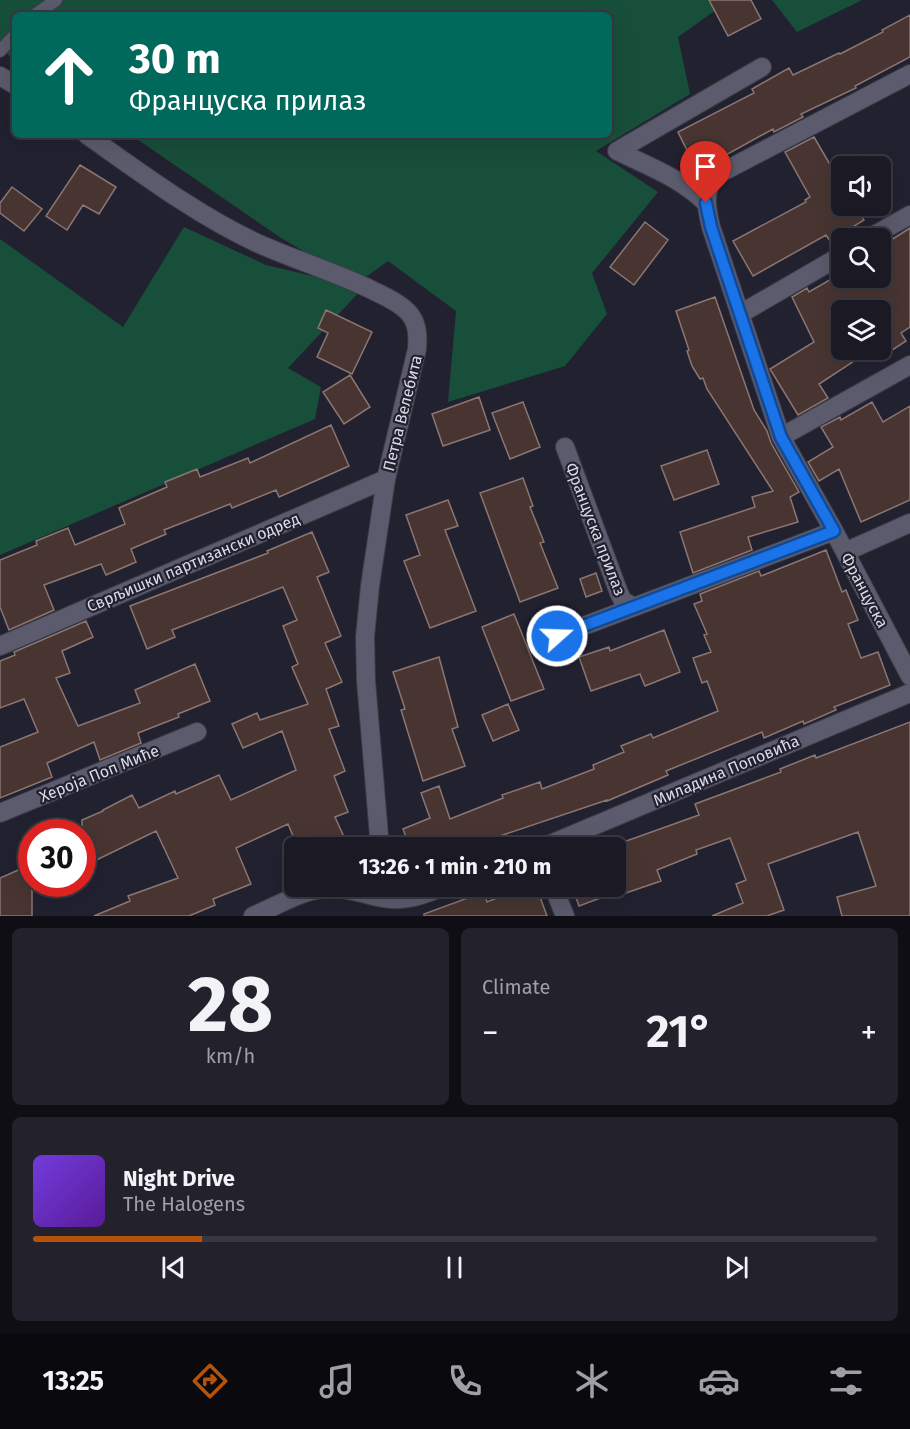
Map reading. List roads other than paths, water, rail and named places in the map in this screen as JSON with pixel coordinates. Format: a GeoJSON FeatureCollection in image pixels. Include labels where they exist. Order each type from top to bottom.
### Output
{"type":"FeatureCollection","features":[{"type":"Feature","properties":{"kind":"street"},"geometry":{"type":"LineString","coordinates":[[706,203],[692,189],[617,151],[762,68]]}},
{"type":"Feature","properties":{"kind":"street"},"geometry":{"type":"LineString","coordinates":[[706,203],[706,190],[713,177],[910,75]]}},
{"type":"Feature","properties":{"kind":"street","name":"Петра Велебита"},"geometry":{"type":"LineString","coordinates":[[91,138],[173,195],[257,243],[342,275],[394,301],[411,316],[417,328],[417,350],[386,479],[365,637],[366,681],[379,837]]}},
{"type":"Feature","properties":{"kind":"street","name":"Француска"},"geometry":{"type":"LineString","coordinates":[[706,203],[711,227],[781,437],[909,672]]}},
{"type":"Feature","properties":{"kind":"street"},"geometry":{"type":"LineString","coordinates":[[887,228],[910,215]]}},
{"type":"Feature","properties":{"kind":"street"},"geometry":{"type":"LineString","coordinates":[[740,314],[831,261]]}},
{"type":"Feature","properties":{"kind":"street"},"geometry":{"type":"LineString","coordinates":[[781,437],[910,365]]}},
{"type":"Feature","properties":{"kind":"street","name":"Француска прилаз"},"geometry":{"type":"LineString","coordinates":[[566,447],[622,601],[634,608],[834,531]]}},
{"type":"Feature","properties":{"kind":"street","name":"Сврљишки партизански одред"},"geometry":{"type":"LineString","coordinates":[[0,646],[386,479]]}},
{"type":"Feature","properties":{"kind":"street"},"geometry":{"type":"LineString","coordinates":[[845,552],[910,523]]}},
{"type":"Feature","properties":{"kind":"street"},"geometry":{"type":"LineString","coordinates":[[557,636],[634,608]]}},
{"type":"Feature","properties":{"kind":"street","name":"Миладина Поповића"},"geometry":{"type":"LineString","coordinates":[[567,837],[910,693]]}},
{"type":"Feature","properties":{"kind":"street","name":"Хероја Поп Миће"},"geometry":{"type":"LineString","coordinates":[[0,813],[197,732]]}},
{"type":"Feature","properties":{"kind":"street"},"geometry":{"type":"LineString","coordinates":[[253,916],[307,892],[323,889],[339,888],[385,900],[418,897]]}},
{"type":"Feature","properties":{"kind":"street"},"geometry":{"type":"LineString","coordinates":[[557,897],[565,916]]}},
{"type":"Feature","properties":{"kind":"lane"},"geometry":{"type":"LineString","coordinates":[[39,12],[56,0]]}},
{"type":"Feature","properties":{"kind":"lane"},"geometry":{"type":"LineString","coordinates":[[0,51],[12,39]]}}]}
